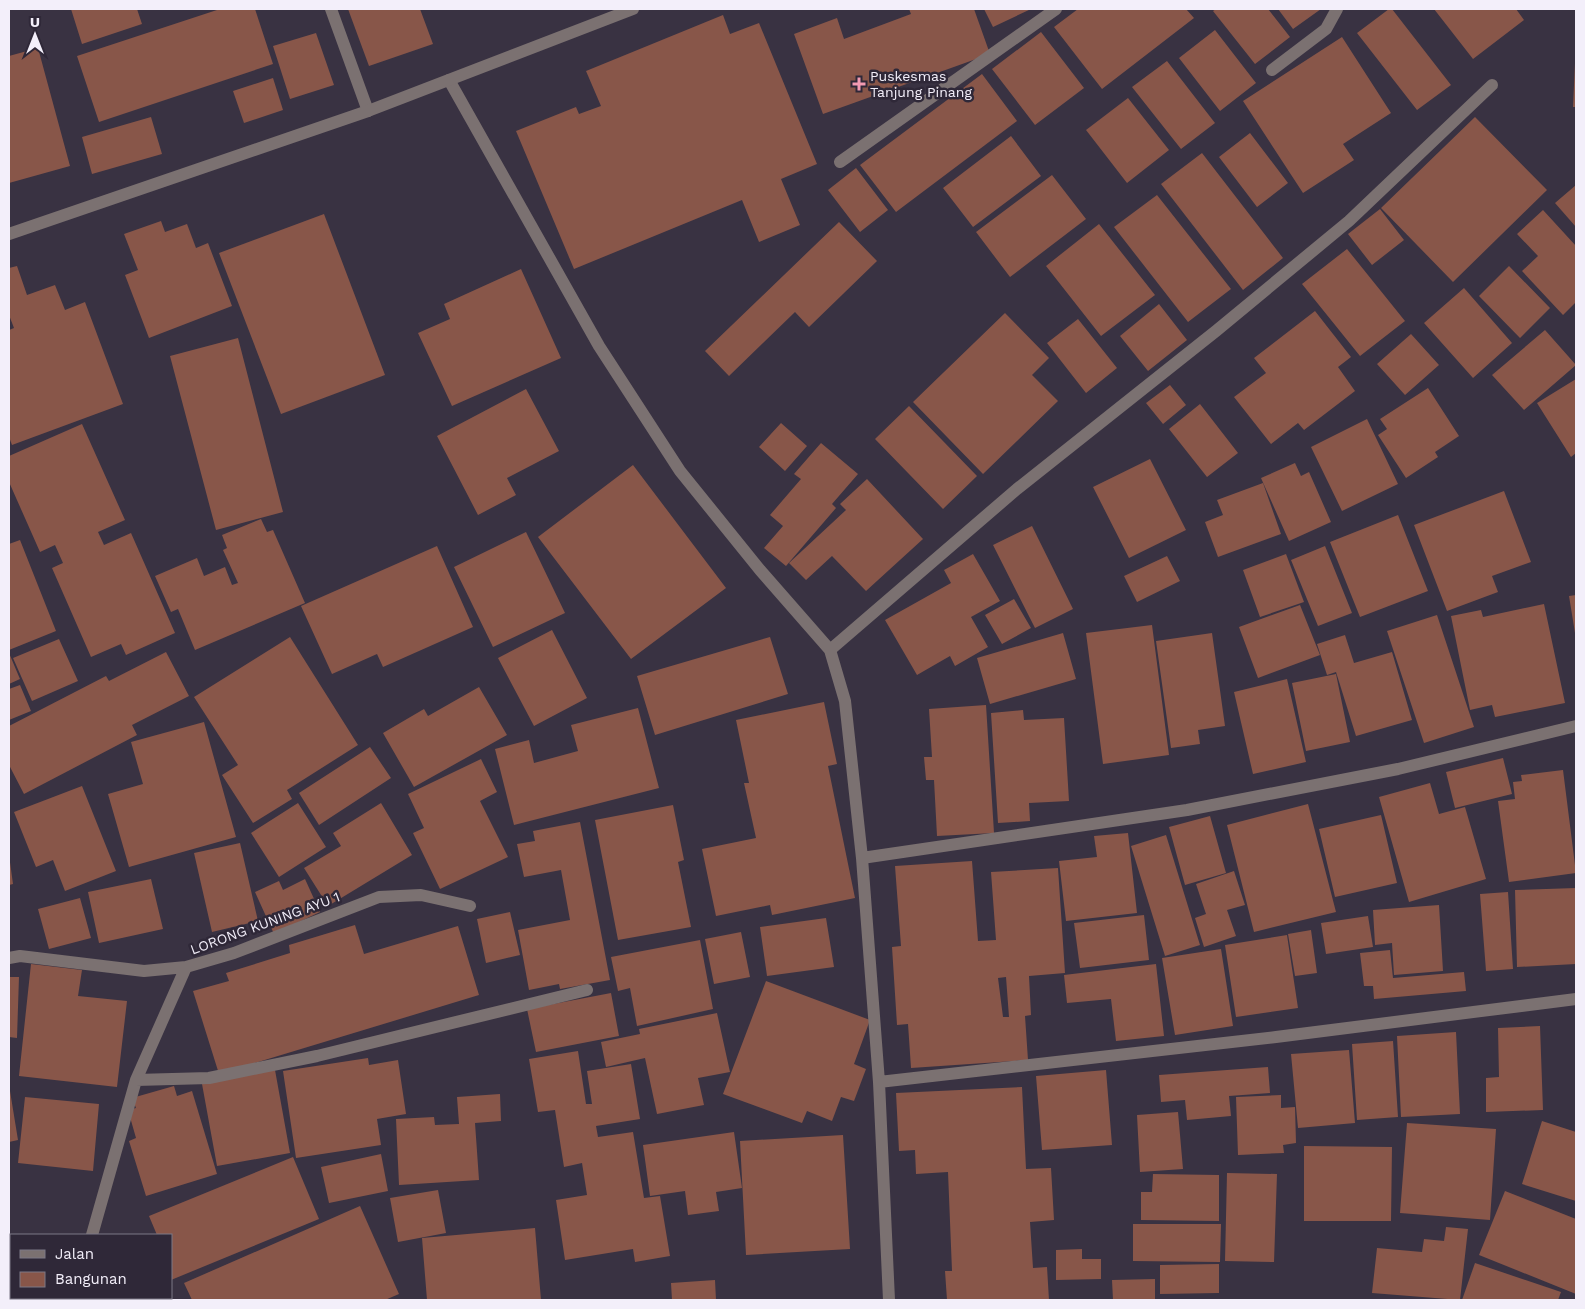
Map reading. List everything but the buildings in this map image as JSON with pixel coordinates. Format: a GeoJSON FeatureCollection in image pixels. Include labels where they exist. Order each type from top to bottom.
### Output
{"type":"FeatureCollection","features":[{"type":"Feature","properties":{"kind":"street"},"geometry":{"type":"LineString","coordinates":[[331,9],[368,111]]}},
{"type":"Feature","properties":{"kind":"street"},"geometry":{"type":"LineString","coordinates":[[9,234],[368,111],[633,9]]}},
{"type":"Feature","properties":{"kind":"street"},"geometry":{"type":"LineString","coordinates":[[840,162],[1056,9]]}},
{"type":"Feature","properties":{"kind":"street"},"geometry":{"type":"LineString","coordinates":[[1272,70],[1326,29],[1338,9]]}},
{"type":"Feature","properties":{"kind":"street"},"geometry":{"type":"LineString","coordinates":[[449,80],[599,346],[680,470],[760,570],[830,650],[845,701],[862,858],[879,1082],[889,1300]]}},
{"type":"Feature","properties":{"kind":"street"},"geometry":{"type":"LineString","coordinates":[[830,650],[1017,489],[1216,331],[1349,221],[1492,85]]}},
{"type":"Feature","properties":{"kind":"street"},"geometry":{"type":"LineString","coordinates":[[862,858],[1187,810],[1398,769],[1576,726]]}},
{"type":"Feature","properties":{"kind":"street","name":"LORONG KUNING AYU 1"},"geometry":{"type":"LineString","coordinates":[[9,958],[20,956],[144,971],[186,967],[234,953],[379,897],[421,896],[470,906]]}},
{"type":"Feature","properties":{"kind":"street"},"geometry":{"type":"LineString","coordinates":[[92,1234],[136,1080],[186,967]]}},
{"type":"Feature","properties":{"kind":"street"},"geometry":{"type":"LineString","coordinates":[[136,1080],[209,1078],[317,1056],[587,990]]}},
{"type":"Feature","properties":{"kind":"street"},"geometry":{"type":"LineString","coordinates":[[879,1082],[1276,1037],[1576,999]]}},
{"type":"Feature","properties":{"kind":"place","name":"Puskesmas Tanjung Pinang"},"geometry":{"type":"Point","coordinates":[859,84]}}]}
